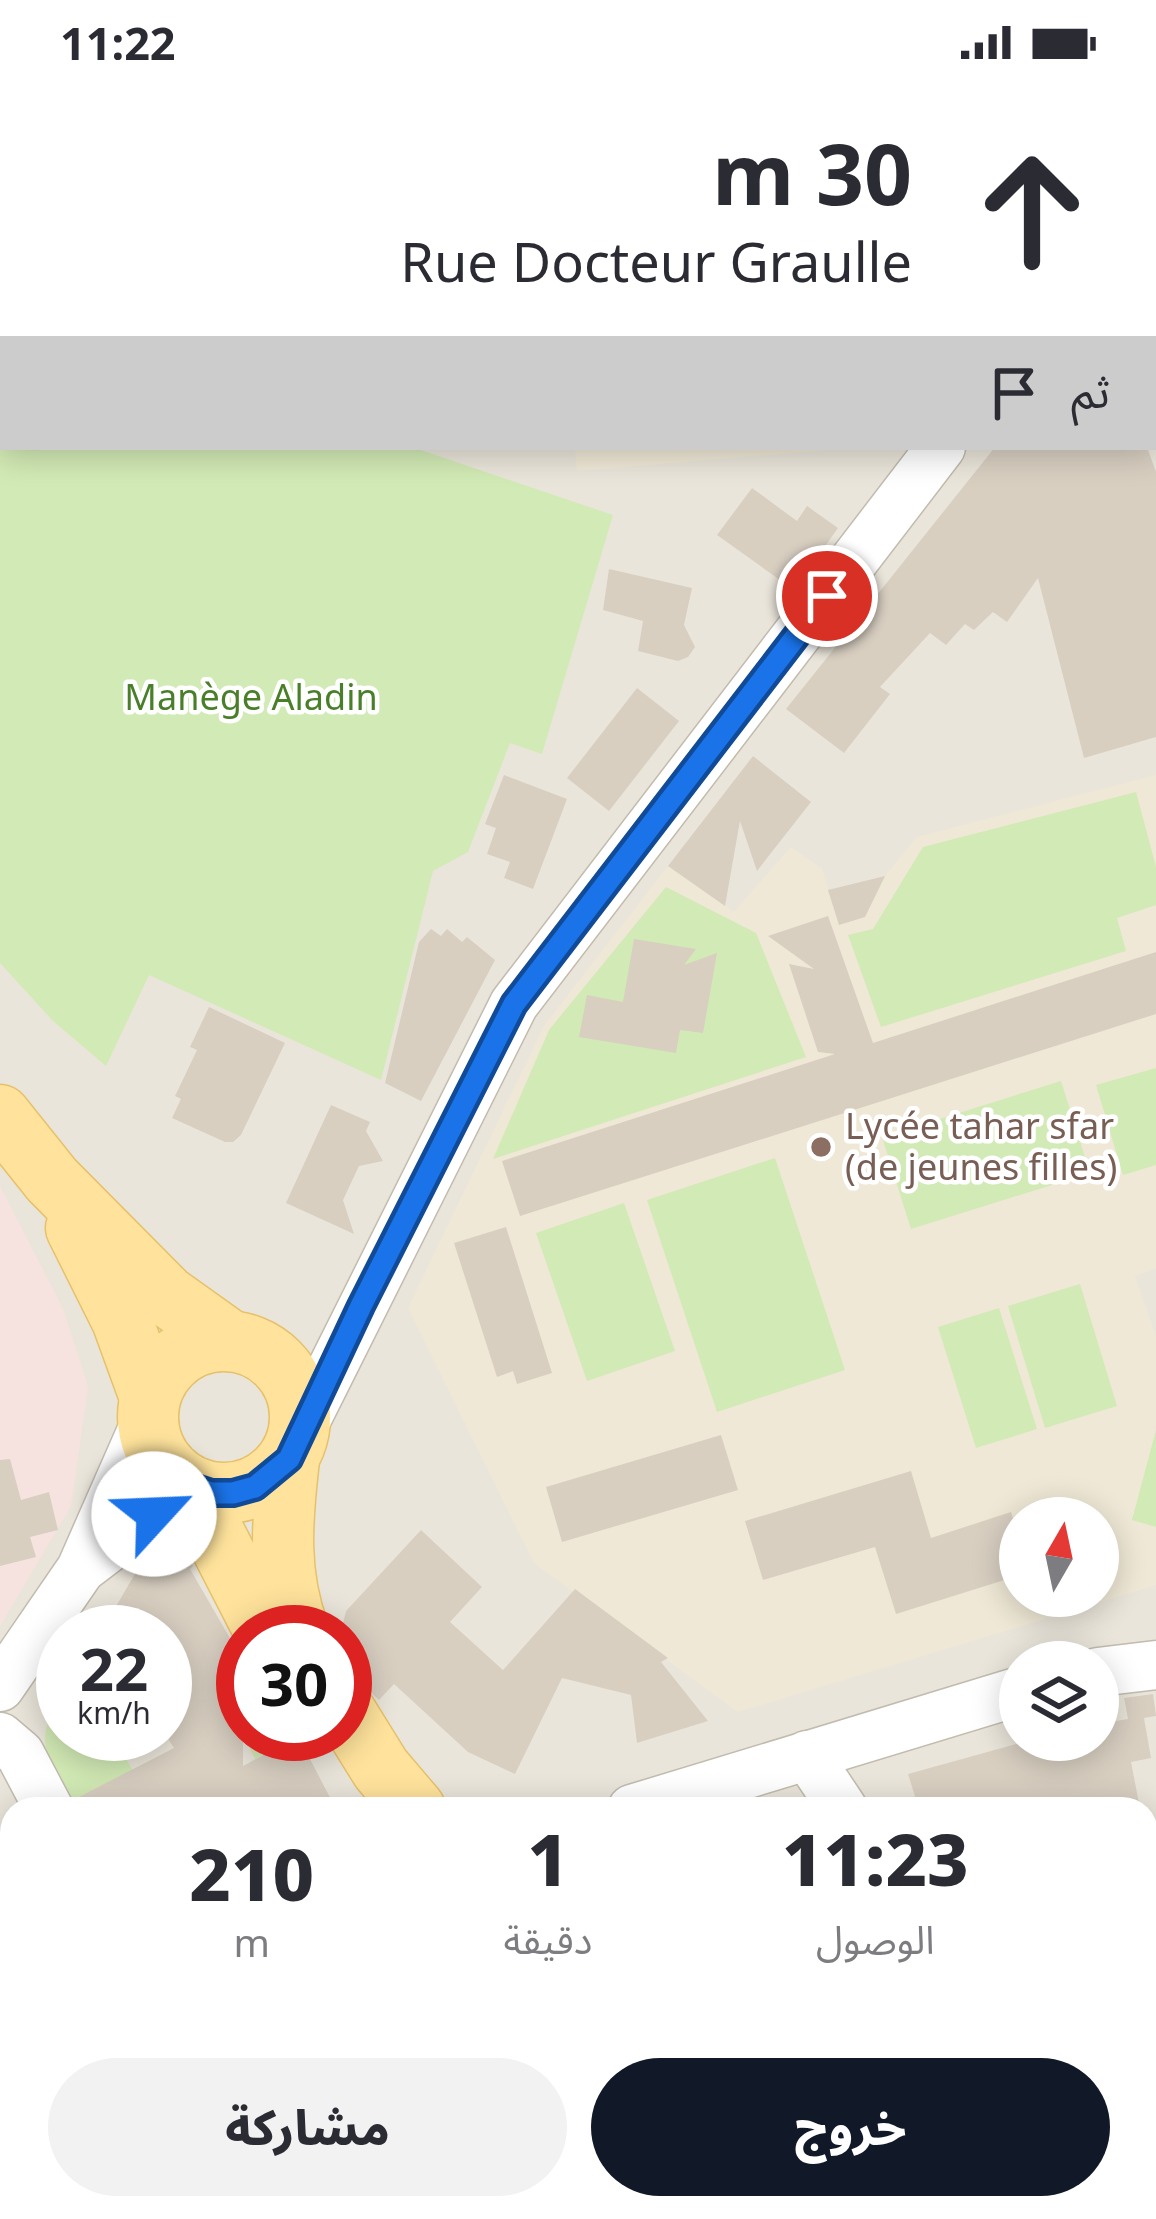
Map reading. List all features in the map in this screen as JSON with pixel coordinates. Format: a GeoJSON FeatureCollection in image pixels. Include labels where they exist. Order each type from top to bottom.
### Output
{"type":"FeatureCollection","features":[{"type":"Feature","properties":{"kind":"main road"},"geometry":{"type":"LineString","coordinates":[[0,1115],[52,1180],[166,1296],[230,1341],[270,1356],[285,1371],[296,1390],[294,1445],[280,1532],[289,1605]]}},
{"type":"Feature","properties":{"kind":"main road"},"geometry":{"type":"LineString","coordinates":[[52,1180],[122,1320],[159,1458],[173,1474],[211,1493],[233,1493],[255,1487],[294,1445]]}},
{"type":"Feature","properties":{"kind":"main road"},"geometry":{"type":"LineString","coordinates":[[149,1408],[161,1373],[180,1354],[204,1343],[230,1341]]}},
{"type":"Feature","properties":{"kind":"main road"},"geometry":{"type":"LineString","coordinates":[[190,1486],[251,1605]]}},
{"type":"Feature","properties":{"kind":"main road"},"geometry":{"type":"LineString","coordinates":[[372,1754],[405,1797]]}},
{"type":"Feature","properties":{"kind":"main road"},"geometry":{"type":"LineString","coordinates":[[338,1761],[359,1797]]}},
{"type":"Feature","properties":{"kind":"street"},"geometry":{"type":"LineString","coordinates":[[294,1445],[514,1004],[939,450]]}},
{"type":"Feature","properties":{"kind":"street"},"geometry":{"type":"LineString","coordinates":[[0,1688],[81,1569],[149,1408]]}},
{"type":"Feature","properties":{"kind":"street"},"geometry":{"type":"LineString","coordinates":[[81,1569],[190,1486]]}},
{"type":"Feature","properties":{"kind":"street"},"geometry":{"type":"LineString","coordinates":[[1119,1669],[1156,1665]]}},
{"type":"Feature","properties":{"kind":"street"},"geometry":{"type":"LineString","coordinates":[[671,1797],[999,1697]]}},
{"type":"Feature","properties":{"kind":"street"},"geometry":{"type":"LineString","coordinates":[[0,1738],[20,1754],[43,1797]]}},
{"type":"Feature","properties":{"kind":"street"},"geometry":{"type":"LineString","coordinates":[[808,1755],[835,1797]]}},
{"type":"Feature","properties":{"kind":"shaded area"},"geometry":{"type":"Polygon","coordinates":[[[0,450],[1156,450],[1156,1797],[0,1797],[0,450]]]}},
{"type":"Feature","properties":{"kind":"shaded area"},"geometry":{"type":"Polygon","coordinates":[[[575,450],[827,450],[577,471],[575,450]]]}},
{"type":"Feature","properties":{"kind":"shaded area","name":"Lycée tahar sfar (de jeunes filles)"},"geometry":{"type":"Polygon","coordinates":[[[1156,775],[1156,1268],[1135,1276],[1156,1337],[1156,1585],[1119,1596],[1119,1497],[999,1497],[999,1617],[1051,1617],[738,1712],[534,1563],[408,1308],[544,1026],[668,866],[734,912],[791,847],[822,869],[839,924],[865,917],[885,876],[917,837],[1156,775]]]}},
{"type":"Feature","properties":{"kind":"shaded area"},"geometry":{"type":"Polygon","coordinates":[[[0,1186],[63,1309],[88,1386],[71,1506],[0,1626],[0,1186]]]}},
{"type":"Feature","properties":{"kind":"green space","name":"Manège Aladin"},"geometry":{"type":"Polygon","coordinates":[[[0,450],[421,450],[613,515],[542,754],[510,743],[468,852],[433,871],[381,1080],[149,975],[106,1066],[53,1021],[0,963],[0,450]]]}},
{"type":"Feature","properties":{"kind":"green space"},"geometry":{"type":"Polygon","coordinates":[[[1136,792],[1156,867],[1156,905],[1117,918],[1126,951],[881,1027],[848,935],[873,929],[923,847],[1136,792]]]}},
{"type":"Feature","properties":{"kind":"green space"},"geometry":{"type":"Polygon","coordinates":[[[666,887],[756,933],[806,1057],[493,1159],[549,1030],[666,887]]]}},
{"type":"Feature","properties":{"kind":"green space"},"geometry":{"type":"Polygon","coordinates":[[[1156,1068],[1156,1165],[1123,1175],[1096,1085],[1156,1068]]]}},
{"type":"Feature","properties":{"kind":"green space"},"geometry":{"type":"Polygon","coordinates":[[[1061,1081],[1090,1173],[911,1229],[882,1137],[1061,1081]]]}},
{"type":"Feature","properties":{"kind":"green space"},"geometry":{"type":"Polygon","coordinates":[[[775,1158],[845,1370],[717,1412],[647,1200],[775,1158]]]}},
{"type":"Feature","properties":{"kind":"green space"},"geometry":{"type":"Polygon","coordinates":[[[624,1203],[675,1351],[587,1381],[536,1233],[624,1203]]]}},
{"type":"Feature","properties":{"kind":"green space"},"geometry":{"type":"Polygon","coordinates":[[[1080,1284],[1117,1406],[1045,1428],[1008,1306],[1080,1284]]]}},
{"type":"Feature","properties":{"kind":"green space"},"geometry":{"type":"Polygon","coordinates":[[[999,1308],[1037,1429],[976,1448],[938,1327],[999,1308]]]}},
{"type":"Feature","properties":{"kind":"green space"},"geometry":{"type":"Polygon","coordinates":[[[1156,1430],[1156,1527],[1132,1520],[1156,1430]]]}},
{"type":"Feature","properties":{"kind":"green space"},"geometry":{"type":"Polygon","coordinates":[[[52,1761],[127,1761],[133,1770],[79,1797],[71,1797],[52,1761]]]}},
{"type":"Feature","properties":{"kind":"building"},"geometry":{"type":"Polygon","coordinates":[[[993,450],[1148,450],[1156,472],[1156,737],[1084,758],[1038,578],[1007,622],[993,612],[974,630],[965,624],[946,645],[930,633],[880,687],[890,694],[844,753],[786,709],[993,450]]]}},
{"type":"Feature","properties":{"kind":"building"},"geometry":{"type":"Polygon","coordinates":[[[752,488],[797,521],[807,506],[838,528],[794,590],[717,535],[752,488]]]}},
{"type":"Feature","properties":{"kind":"building"},"geometry":{"type":"Polygon","coordinates":[[[609,569],[692,588],[684,625],[695,647],[688,657],[678,661],[638,651],[643,621],[603,610],[609,569]]]}},
{"type":"Feature","properties":{"kind":"building"},"geometry":{"type":"Polygon","coordinates":[[[637,688],[679,721],[609,811],[567,778],[637,688]]]}},
{"type":"Feature","properties":{"kind":"building"},"geometry":{"type":"Polygon","coordinates":[[[753,756],[811,802],[757,871],[740,821],[725,906],[668,866],[753,756]]]}},
{"type":"Feature","properties":{"kind":"building"},"geometry":{"type":"Polygon","coordinates":[[[504,775],[567,799],[533,889],[504,878],[510,862],[487,854],[496,828],[485,824],[504,775]]]}},
{"type":"Feature","properties":{"kind":"building"},"geometry":{"type":"Polygon","coordinates":[[[885,876],[865,917],[839,925],[828,890],[885,876]]]}},
{"type":"Feature","properties":{"kind":"building"},"geometry":{"type":"Polygon","coordinates":[[[828,916],[873,1043],[1156,952],[1156,1014],[520,1216],[502,1161],[835,1054],[818,1052],[789,964],[814,969],[768,936],[828,916]]]}},
{"type":"Feature","properties":{"kind":"building"},"geometry":{"type":"Polygon","coordinates":[[[431,929],[441,936],[447,929],[462,942],[467,937],[495,960],[421,1101],[385,1083],[419,942],[431,929]]]}},
{"type":"Feature","properties":{"kind":"building"},"geometry":{"type":"Polygon","coordinates":[[[634,939],[696,949],[684,965],[717,953],[703,1033],[680,1030],[676,1053],[579,1037],[587,995],[623,1002],[634,939]]]}},
{"type":"Feature","properties":{"kind":"building"},"geometry":{"type":"Polygon","coordinates":[[[209,1007],[285,1043],[241,1135],[233,1142],[172,1118],[181,1099],[175,1096],[197,1050],[190,1047],[209,1007]]]}},
{"type":"Feature","properties":{"kind":"building"},"geometry":{"type":"Polygon","coordinates":[[[331,1105],[370,1122],[366,1131],[383,1161],[359,1166],[343,1200],[354,1234],[286,1203],[331,1105]]]}},
{"type":"Feature","properties":{"kind":"building"},"geometry":{"type":"Polygon","coordinates":[[[506,1227],[552,1373],[517,1384],[513,1371],[497,1377],[454,1243],[506,1227]]]}},
{"type":"Feature","properties":{"kind":"building"},"geometry":{"type":"Polygon","coordinates":[[[721,1435],[738,1490],[562,1542],[546,1487],[721,1435]]]}},
{"type":"Feature","properties":{"kind":"building"},"geometry":{"type":"Polygon","coordinates":[[[10,1459],[21,1500],[49,1492],[58,1530],[30,1537],[36,1557],[0,1566],[0,1460],[10,1459]]]}},
{"type":"Feature","properties":{"kind":"building"},"geometry":{"type":"Polygon","coordinates":[[[911,1471],[931,1538],[999,1516],[999,1582],[896,1614],[875,1547],[763,1580],[745,1521],[911,1471]]]}},
{"type":"Feature","properties":{"kind":"building"},"geometry":{"type":"Polygon","coordinates":[[[421,1530],[482,1587],[450,1622],[503,1670],[575,1589],[668,1658],[661,1662],[708,1721],[637,1743],[631,1695],[562,1678],[515,1774],[468,1752],[394,1684],[379,1700],[372,1694],[372,1605],[352,1605],[421,1530]]]}},
{"type":"Feature","properties":{"kind":"building"},"geometry":{"type":"Polygon","coordinates":[[[161,1544],[181,1544],[216,1614],[216,1761],[243,1761],[243,1766],[252,1761],[311,1761],[330,1797],[79,1797],[149,1761],[192,1761],[192,1605],[117,1605],[146,1555],[161,1544]]]}},
{"type":"Feature","properties":{"kind":"building"},"geometry":{"type":"Polygon","coordinates":[[[1153,1694],[1156,1716],[1144,1718],[1151,1758],[1131,1762],[1138,1797],[915,1797],[908,1774],[999,1749],[999,1761],[1119,1761],[1119,1720],[1128,1719],[1124,1698],[1153,1694]]]}},
{"type":"Feature","properties":{"kind":"place","name":"Lycée tahar sfar (de jeunes filles)"},"geometry":{"type":"Point","coordinates":[821,1147]}},
{"type":"Feature","properties":{"kind":"route"},"geometry":{"type":"LineString","coordinates":[[154,1514],[190,1486],[211,1493],[255,1487],[289,1459],[514,1004],[827,596]]}}]}
